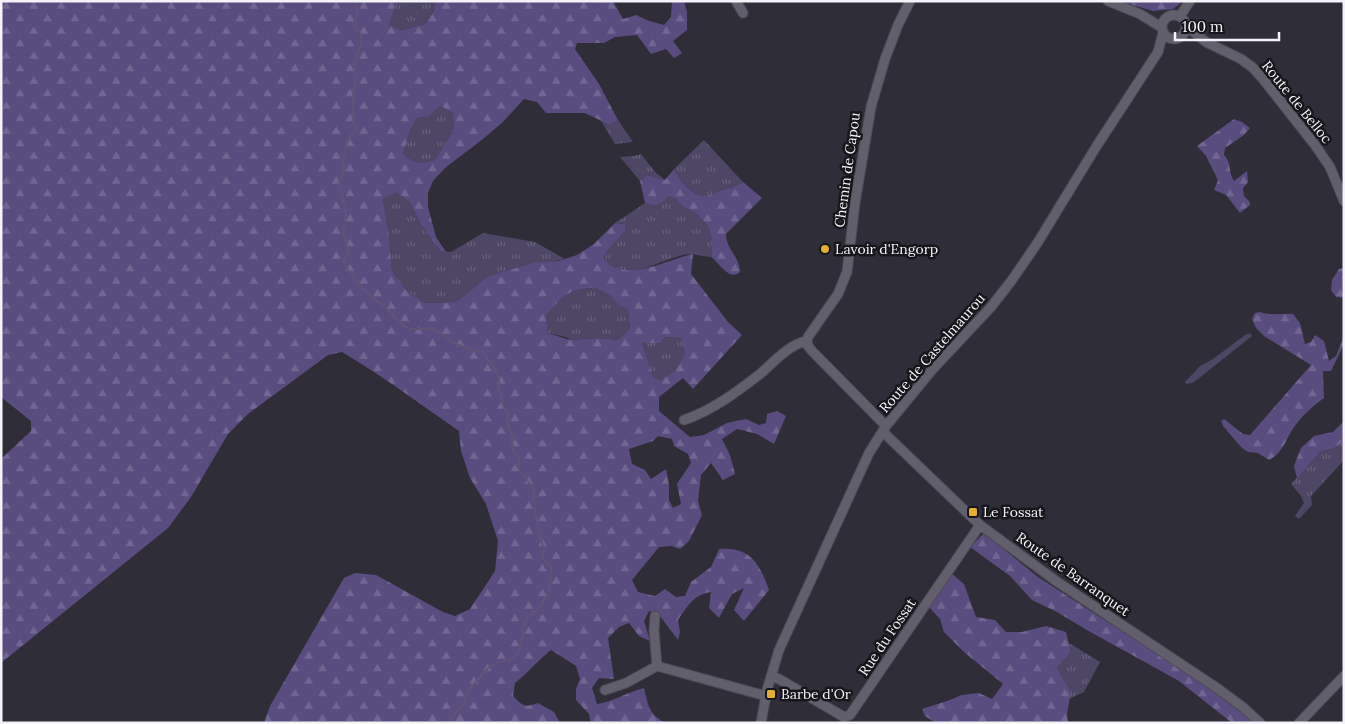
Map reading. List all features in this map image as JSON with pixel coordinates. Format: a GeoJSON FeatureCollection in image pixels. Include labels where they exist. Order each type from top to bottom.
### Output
{"type":"FeatureCollection","features":[{"type":"Feature","properties":{"kind":"street"},"geometry":{"type":"LineString","coordinates":[[736,1],[743,13]]}},
{"type":"Feature","properties":{"kind":"street","name":"Chemin de Capou"},"geometry":{"type":"LineString","coordinates":[[806,341],[812,329],[838,294],[847,272],[855,203],[871,107],[889,51],[910,1]]}},
{"type":"Feature","properties":{"kind":"street"},"geometry":{"type":"LineString","coordinates":[[1108,1],[1140,14],[1166,17],[1170,15],[1180,16],[1190,1]]}},
{"type":"Feature","properties":{"kind":"street","name":"Route de Belloc"},"geometry":{"type":"LineString","coordinates":[[1140,14],[1162,30],[1167,38],[1206,42]]}},
{"type":"Feature","properties":{"kind":"street","name":"Route de Belloc"},"geometry":{"type":"LineString","coordinates":[[1180,16],[1186,26],[1206,42],[1252,67],[1263,79],[1330,166],[1344,201]]}},
{"type":"Feature","properties":{"kind":"street"},"geometry":{"type":"LineString","coordinates":[[1162,30],[1166,17]]}},
{"type":"Feature","properties":{"kind":"street"},"geometry":{"type":"LineString","coordinates":[[1177,38],[1185,32],[1186,26]]}},
{"type":"Feature","properties":{"kind":"street","name":"Route de Castelmaurou"},"geometry":{"type":"LineString","coordinates":[[1158,52],[1162,30]]}},
{"type":"Feature","properties":{"kind":"street","name":"Route de Castelmaurou"},"geometry":{"type":"LineString","coordinates":[[761,723],[766,696],[779,650],[869,453],[885,429],[932,370],[991,307],[1012,280],[1158,52],[1177,38]]}},
{"type":"Feature","properties":{"kind":"street"},"geometry":{"type":"LineString","coordinates":[[684,420],[697,416],[726,398],[794,346],[806,341],[812,351],[885,429]]}},
{"type":"Feature","properties":{"kind":"street","name":"Route de Barranquet"},"geometry":{"type":"LineString","coordinates":[[885,429],[980,525],[1056,581],[1217,688],[1244,708],[1260,723]]}},
{"type":"Feature","properties":{"kind":"street","name":"Rue du Fossat"},"geometry":{"type":"LineString","coordinates":[[771,676],[844,717],[850,715],[980,525]]}},
{"type":"Feature","properties":{"kind":"street"},"geometry":{"type":"LineString","coordinates":[[655,616],[654,631],[657,666]]}},
{"type":"Feature","properties":{"kind":"street"},"geometry":{"type":"LineString","coordinates":[[605,690],[626,683],[657,666],[766,696]]}},
{"type":"Feature","properties":{"kind":"street"},"geometry":{"type":"LineString","coordinates":[[1299,723],[1344,676]]}},
{"type":"Feature","properties":{"kind":"green space"},"geometry":{"type":"Polygon","coordinates":[[[1,1],[397,1],[389,25],[401,30],[425,24],[434,11],[436,1],[587,1],[591,3],[592,1],[613,1],[623,19],[636,15],[664,25],[671,17],[672,1],[684,1],[687,12],[687,30],[673,41],[682,53],[674,58],[666,49],[651,54],[637,35],[615,37],[604,43],[577,43],[575,49],[599,84],[618,120],[610,125],[585,113],[546,113],[537,102],[524,99],[503,122],[445,168],[433,181],[428,193],[428,207],[436,237],[446,252],[440,251],[420,223],[409,201],[396,192],[383,199],[392,271],[407,291],[425,303],[455,302],[486,277],[534,263],[559,261],[577,255],[594,244],[615,223],[625,224],[625,231],[609,249],[604,258],[612,266],[622,270],[646,268],[693,254],[691,274],[728,322],[742,335],[693,389],[683,378],[659,397],[659,411],[690,437],[704,435],[727,423],[746,419],[759,425],[766,423],[767,414],[777,411],[786,416],[774,444],[757,434],[737,429],[722,439],[730,455],[735,474],[723,480],[711,463],[701,475],[698,501],[702,515],[689,541],[680,549],[671,546],[659,547],[632,580],[638,592],[655,596],[665,589],[676,597],[685,596],[691,582],[711,567],[719,549],[730,549],[739,550],[752,559],[762,572],[769,590],[744,621],[734,610],[744,588],[732,594],[719,618],[709,608],[711,592],[695,598],[678,620],[680,632],[678,640],[660,616],[649,611],[644,621],[650,641],[639,636],[629,623],[619,627],[608,638],[614,679],[599,678],[592,688],[597,704],[644,688],[651,710],[657,718],[668,723],[591,723],[589,714],[576,700],[576,689],[580,679],[576,666],[551,650],[515,683],[513,696],[524,705],[538,703],[554,712],[560,723],[264,723],[270,706],[344,578],[355,573],[376,575],[443,612],[455,616],[470,609],[495,571],[498,541],[486,504],[470,478],[461,451],[459,431],[387,380],[342,352],[328,355],[248,414],[228,434],[191,497],[168,528],[1,663],[1,459],[31,431],[31,421],[1,397],[1,1]],[[441,106],[428,117],[417,118],[410,131],[403,154],[411,160],[426,162],[435,160],[454,129],[453,113],[441,106]],[[596,288],[567,294],[557,302],[546,316],[548,333],[570,340],[599,338],[618,340],[630,328],[628,310],[618,305],[611,296],[596,288]],[[665,337],[661,343],[642,343],[653,377],[660,380],[675,371],[685,354],[681,338],[665,337]],[[658,436],[653,441],[629,449],[632,464],[645,470],[651,479],[666,469],[669,500],[673,508],[681,504],[677,484],[691,463],[688,454],[674,446],[672,439],[658,436]]]}},
{"type":"Feature","properties":{"kind":"green space"},"geometry":{"type":"Polygon","coordinates":[[[397,1],[437,2],[434,11],[425,24],[401,30],[389,25],[397,1]]]}},
{"type":"Feature","properties":{"kind":"green space"},"geometry":{"type":"Polygon","coordinates":[[[1119,1],[1183,1],[1173,9],[1153,11],[1119,1]]]}},
{"type":"Feature","properties":{"kind":"green space"},"geometry":{"type":"Polygon","coordinates":[[[441,106],[453,113],[454,129],[435,160],[422,162],[411,160],[403,154],[410,131],[417,118],[428,117],[441,106]]]}},
{"type":"Feature","properties":{"kind":"green space"},"geometry":{"type":"Polygon","coordinates":[[[600,119],[610,125],[618,120],[633,142],[615,144],[600,119]]]}},
{"type":"Feature","properties":{"kind":"green space"},"geometry":{"type":"Polygon","coordinates":[[[1234,119],[1250,128],[1244,135],[1225,148],[1224,155],[1228,161],[1234,181],[1247,171],[1248,182],[1243,188],[1244,196],[1250,202],[1250,205],[1240,213],[1226,195],[1214,190],[1218,180],[1206,156],[1197,146],[1234,119]]]}},
{"type":"Feature","properties":{"kind":"green space"},"geometry":{"type":"Polygon","coordinates":[[[704,140],[743,182],[706,196],[696,194],[687,187],[674,169],[704,140]]]}},
{"type":"Feature","properties":{"kind":"green space"},"geometry":{"type":"Polygon","coordinates":[[[641,154],[655,172],[665,180],[647,175],[640,181],[620,157],[641,154]]]}},
{"type":"Feature","properties":{"kind":"green space"},"geometry":{"type":"Polygon","coordinates":[[[674,169],[679,178],[691,191],[701,196],[710,195],[743,182],[762,198],[726,234],[728,244],[738,262],[740,272],[732,275],[728,273],[711,257],[712,241],[708,226],[696,213],[683,207],[676,199],[668,196],[664,201],[653,206],[645,203],[640,181],[647,175],[665,180],[674,169]]]}},
{"type":"Feature","properties":{"kind":"green space"},"geometry":{"type":"Polygon","coordinates":[[[396,191],[409,201],[420,223],[440,251],[451,252],[483,233],[535,242],[565,259],[486,277],[455,302],[425,303],[407,291],[392,271],[383,199],[396,191]]]}},
{"type":"Feature","properties":{"kind":"green space"},"geometry":{"type":"Polygon","coordinates":[[[668,196],[676,199],[683,207],[696,213],[708,226],[712,241],[711,257],[692,254],[681,255],[633,271],[622,271],[612,268],[604,259],[609,249],[625,231],[625,224],[615,223],[645,203],[653,206],[668,196]]]}},
{"type":"Feature","properties":{"kind":"green space"},"geometry":{"type":"Polygon","coordinates":[[[1344,268],[1344,298],[1336,297],[1331,290],[1332,280],[1339,269],[1344,268]]]}},
{"type":"Feature","properties":{"kind":"green space"},"geometry":{"type":"Polygon","coordinates":[[[596,288],[611,296],[618,305],[628,310],[630,328],[618,340],[599,338],[570,340],[566,337],[548,333],[546,316],[557,302],[573,291],[596,288]]]}},
{"type":"Feature","properties":{"kind":"green space"},"geometry":{"type":"Polygon","coordinates":[[[1255,313],[1293,314],[1300,323],[1305,344],[1311,342],[1315,335],[1324,341],[1329,361],[1336,356],[1344,336],[1344,344],[1331,371],[1323,371],[1324,398],[1300,419],[1282,448],[1269,460],[1258,453],[1248,452],[1241,447],[1221,421],[1224,419],[1243,434],[1250,435],[1311,365],[1264,336],[1256,328],[1252,319],[1255,313]]]}},
{"type":"Feature","properties":{"kind":"green space"},"geometry":{"type":"Polygon","coordinates":[[[1250,333],[1252,336],[1198,379],[1186,384],[1185,382],[1200,366],[1250,333]]]}},
{"type":"Feature","properties":{"kind":"green space"},"geometry":{"type":"Polygon","coordinates":[[[665,337],[681,338],[685,354],[675,371],[660,380],[653,377],[642,343],[661,343],[665,337]]]}},
{"type":"Feature","properties":{"kind":"green space"},"geometry":{"type":"Polygon","coordinates":[[[1344,421],[1344,441],[1334,448],[1320,452],[1297,478],[1294,466],[1301,448],[1314,436],[1333,432],[1344,421]]]}},
{"type":"Feature","properties":{"kind":"green space"},"geometry":{"type":"Polygon","coordinates":[[[1344,441],[1344,460],[1311,496],[1312,505],[1299,519],[1295,516],[1304,503],[1291,484],[1320,452],[1334,448],[1344,441]]]}},
{"type":"Feature","properties":{"kind":"green space"},"geometry":{"type":"Polygon","coordinates":[[[984,533],[1038,577],[1193,677],[1246,715],[1254,723],[1232,723],[1179,681],[1057,612],[1032,600],[1010,576],[970,547],[984,533]]]}},
{"type":"Feature","properties":{"kind":"green space"},"geometry":{"type":"Polygon","coordinates":[[[951,573],[964,584],[976,617],[995,620],[1006,632],[1022,632],[1046,626],[1066,632],[1071,652],[1057,668],[1071,692],[1067,714],[1068,723],[936,723],[925,716],[922,709],[962,695],[979,693],[992,699],[1003,684],[964,652],[944,632],[940,619],[929,607],[951,573]]]}},
{"type":"Feature","properties":{"kind":"green space"},"geometry":{"type":"Polygon","coordinates":[[[1069,643],[1100,662],[1084,692],[1069,699],[1071,692],[1057,668],[1071,652],[1069,643]]]}},
{"type":"Feature","properties":{"kind":"waterway"},"geometry":{"type":"LineString","coordinates":[[356,1],[355,28],[361,34],[361,43],[354,67],[357,78],[353,92],[353,119],[356,130],[351,133],[347,143],[344,157],[344,172],[339,181],[346,214],[343,233],[349,252],[344,262],[345,266],[364,290],[386,308],[401,324],[410,329],[431,329],[454,343],[471,350],[482,351],[499,379],[499,389],[503,405],[508,414],[507,423],[512,435],[513,451],[519,459],[519,469],[534,490],[535,512],[544,550],[543,558],[551,567],[550,586],[547,595],[540,606],[527,619],[523,627],[523,636],[517,654],[512,659],[496,663],[488,668],[471,687],[463,705],[447,723]]}},
{"type":"Feature","properties":{"kind":"place","name":"Lavoir d'Engorp"},"geometry":{"type":"Point","coordinates":[825,249]}},
{"type":"Feature","properties":{"kind":"place","name":"Le Fossat"},"geometry":{"type":"Point","coordinates":[973,512]}},
{"type":"Feature","properties":{"kind":"place","name":"Barbe d'Or"},"geometry":{"type":"Point","coordinates":[771,694]}}]}
